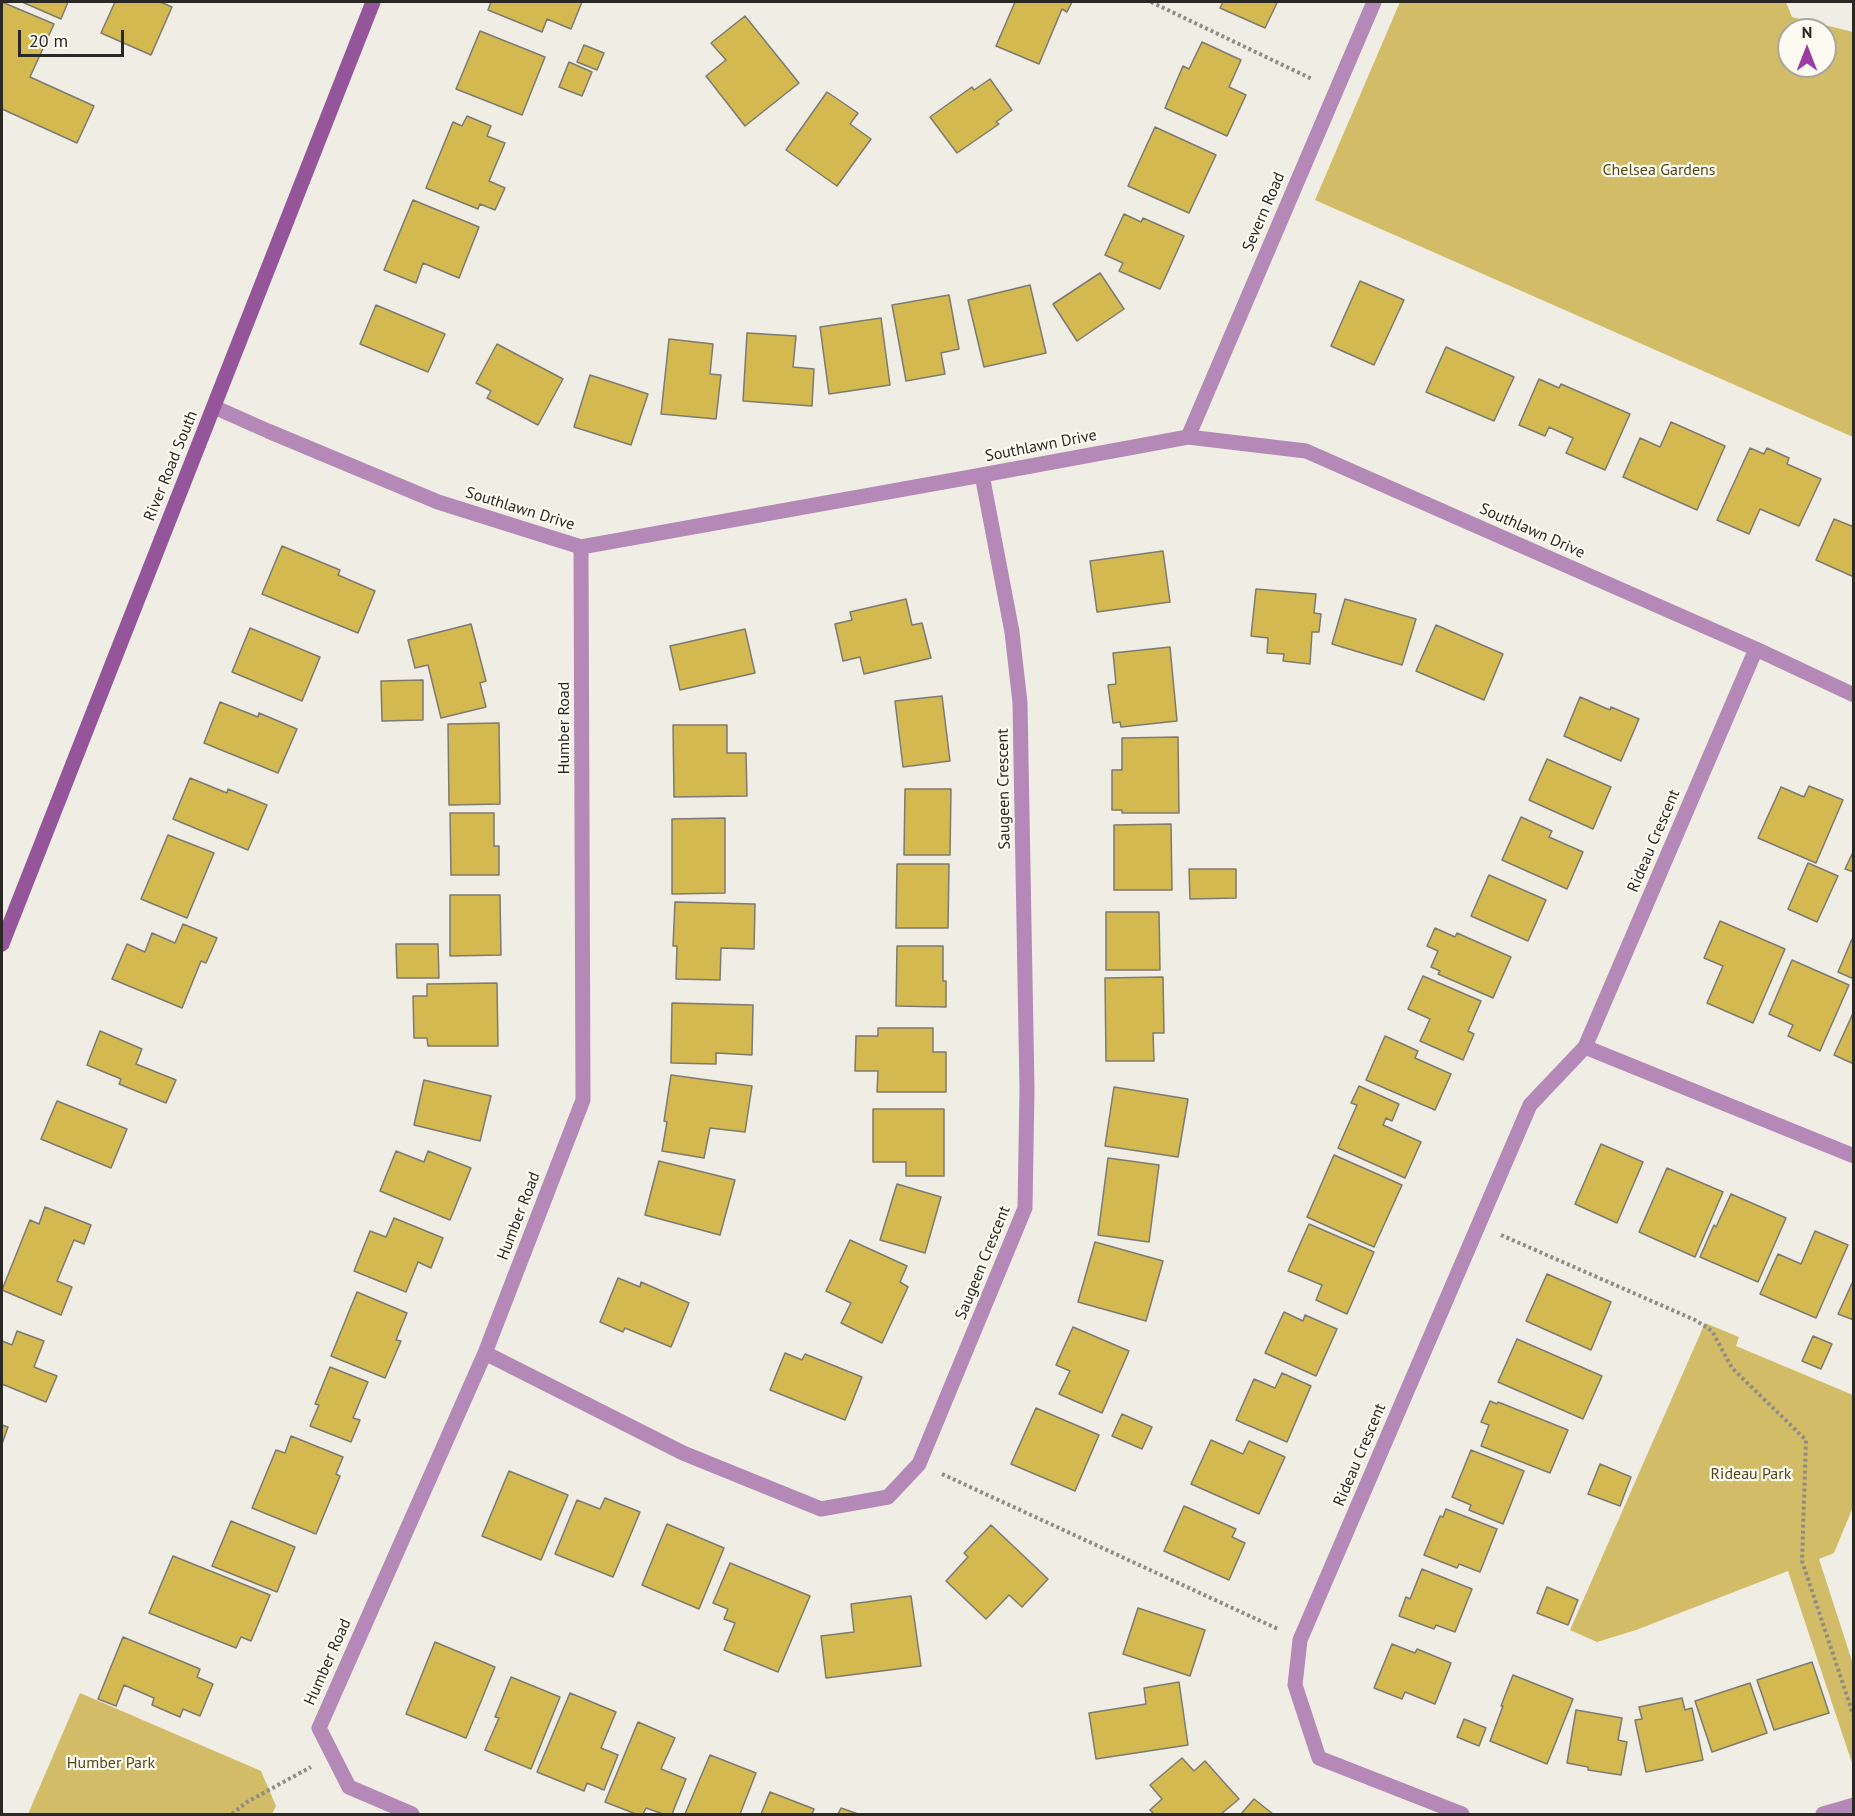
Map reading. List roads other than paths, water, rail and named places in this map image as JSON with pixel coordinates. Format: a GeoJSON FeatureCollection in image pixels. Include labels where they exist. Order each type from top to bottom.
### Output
{"type":"FeatureCollection","features":[{"type":"Feature","properties":{"kind":"street","name":"River Road South"},"geometry":{"type":"LineString","coordinates":[[2,944],[373,2]]}},
{"type":"Feature","properties":{"kind":"street","name":"Severn Road"},"geometry":{"type":"LineString","coordinates":[[1188,436],[1374,2]]}},
{"type":"Feature","properties":{"kind":"street","name":"Southlawn Drive"},"geometry":{"type":"LineString","coordinates":[[214,406],[438,502],[581,547],[1188,436],[1306,451],[1854,694]]}},
{"type":"Feature","properties":{"kind":"street","name":"Saugeen Crescent"},"geometry":{"type":"LineString","coordinates":[[485,1353],[683,1453],[820,1509],[888,1497],[919,1464],[1025,1208],[1027,1089],[1020,703],[1012,632],[982,475]]}},
{"type":"Feature","properties":{"kind":"street","name":"Humber Road"},"geometry":{"type":"LineString","coordinates":[[412,1815],[349,1787],[319,1728],[485,1353],[583,1100],[581,547]]}},
{"type":"Feature","properties":{"kind":"street","name":"Rideau Crescent"},"geometry":{"type":"LineString","coordinates":[[1462,1815],[1319,1758],[1295,1685],[1300,1640],[1530,1105],[1585,1047],[1756,649]]}},
{"type":"Feature","properties":{"kind":"street"},"geometry":{"type":"LineString","coordinates":[[1585,1047],[1854,1156]]}},
{"type":"Feature","properties":{"kind":"street"},"geometry":{"type":"LineString","coordinates":[[1823,1815],[1854,1804]]}},
{"type":"Feature","properties":{"kind":"park label","name":"Chelsea Gardens"},"geometry":{"type":"Point","coordinates":[1659,170]}},
{"type":"Feature","properties":{"kind":"park label","name":"Rideau Park"},"geometry":{"type":"Point","coordinates":[1751,1474]}},
{"type":"Feature","properties":{"kind":"park label","name":"Humber Park"},"geometry":{"type":"Point","coordinates":[111,1763]}}]}
